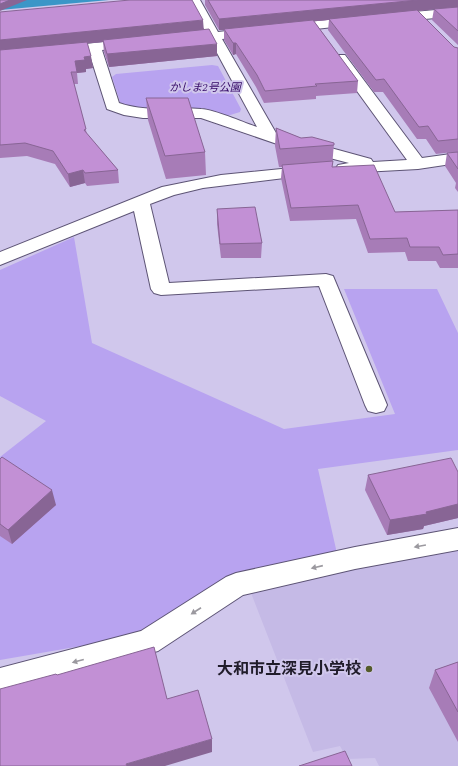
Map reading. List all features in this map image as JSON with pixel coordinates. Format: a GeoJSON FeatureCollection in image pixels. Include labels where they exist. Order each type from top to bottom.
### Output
{"type":"FeatureCollection","features":[{"type":"Feature","properties":{"kind":"street"},"geometry":{"type":"LineString","coordinates":[[179,1],[195,0],[269,136]]}},
{"type":"Feature","properties":{"kind":"street"},"geometry":{"type":"LineString","coordinates":[[169,40],[458,12]]}},
{"type":"Feature","properties":{"kind":"street"},"geometry":{"type":"LineString","coordinates":[[418,15],[429,26]]}},
{"type":"Feature","properties":{"kind":"street"},"geometry":{"type":"LineString","coordinates":[[316,26],[418,164]]}},
{"type":"Feature","properties":{"kind":"street"},"geometry":{"type":"LineString","coordinates":[[0,57],[146,42]]}},
{"type":"Feature","properties":{"kind":"street"},"geometry":{"type":"LineString","coordinates":[[94,47],[112,106],[129,112],[143,114],[202,113],[286,142],[377,165]]}},
{"type":"Feature","properties":{"kind":"street"},"geometry":{"type":"LineString","coordinates":[[0,259],[113,212],[141,203],[168,191],[194,184],[249,176],[377,165],[418,164],[458,158]]}},
{"type":"Feature","properties":{"kind":"street"},"geometry":{"type":"LineString","coordinates":[[141,203],[161,290],[326,280],[376,406]]}},
{"type":"Feature","properties":{"kind":"street"},"geometry":{"type":"LineString","coordinates":[[0,682],[148,642],[236,585],[355,558],[458,540]]}},
{"type":"Feature","properties":{"kind":"shaded area","name":"大和市立深見小学校"},"geometry":{"type":"Polygon","coordinates":[[[458,549],[458,766],[379,766],[375,758],[347,759],[340,746],[313,752],[251,593],[258,584],[458,549]]]}},
{"type":"Feature","properties":{"kind":"green space","name":"かしま2号公園"},"geometry":{"type":"Polygon","coordinates":[[[212,65],[218,66],[241,109],[240,112],[227,116],[217,114],[203,108],[136,110],[121,105],[112,77],[116,74],[212,65]]]}},
{"type":"Feature","properties":{"kind":"green space"},"geometry":{"type":"Polygon","coordinates":[[[74,237],[92,343],[284,429],[395,414],[344,289],[437,289],[458,333],[458,450],[318,469],[338,558],[229,577],[145,635],[0,660],[0,457],[46,421],[0,396],[0,270],[74,237]]]}},
{"type":"Feature","properties":{"kind":"water"},"geometry":{"type":"Polygon","coordinates":[[[0,0],[109,0],[0,10],[0,0]]]}},
{"type":"Feature","properties":{"kind":"building"},"geometry":{"type":"Polygon","coordinates":[[[0,0],[10,0],[0,4],[0,0]]]}},
{"type":"Feature","properties":{"kind":"building"},"geometry":{"type":"Polygon","coordinates":[[[130,0],[192,0],[203,20],[0,40],[0,12],[130,0]]]}},
{"type":"Feature","properties":{"kind":"building"},"geometry":{"type":"Polygon","coordinates":[[[208,0],[418,0],[219,19],[208,0]]]}},
{"type":"Feature","properties":{"kind":"building"},"geometry":{"type":"Polygon","coordinates":[[[458,7],[458,31],[434,9],[458,7]]]}},
{"type":"Feature","properties":{"kind":"building"},"geometry":{"type":"Polygon","coordinates":[[[417,10],[454,47],[458,48],[458,139],[438,141],[428,126],[419,127],[384,79],[376,80],[329,19],[417,10]]]}},
{"type":"Feature","properties":{"kind":"building"},"geometry":{"type":"Polygon","coordinates":[[[313,20],[358,81],[315,84],[317,86],[265,91],[257,75],[236,43],[233,43],[224,29],[313,20]]]}},
{"type":"Feature","properties":{"kind":"building"},"geometry":{"type":"Polygon","coordinates":[[[209,29],[217,44],[107,54],[103,40],[209,29]]]}},
{"type":"Feature","properties":{"kind":"building"},"geometry":{"type":"Polygon","coordinates":[[[87,42],[91,56],[84,57],[85,60],[75,61],[77,72],[71,72],[86,129],[84,130],[118,170],[85,173],[83,170],[68,174],[53,151],[25,143],[0,145],[0,50],[87,42]]]}},
{"type":"Feature","properties":{"kind":"building"},"geometry":{"type":"Polygon","coordinates":[[[146,98],[188,98],[205,152],[165,156],[146,98]]]}},
{"type":"Feature","properties":{"kind":"building"},"geometry":{"type":"Polygon","coordinates":[[[276,128],[301,138],[312,137],[334,143],[334,145],[280,149],[276,128]]]}},
{"type":"Feature","properties":{"kind":"building"},"geometry":{"type":"Polygon","coordinates":[[[458,152],[458,169],[447,153],[458,152]]]}},
{"type":"Feature","properties":{"kind":"building"},"geometry":{"type":"Polygon","coordinates":[[[333,161],[332,167],[374,165],[395,212],[458,210],[458,254],[443,255],[439,247],[410,247],[407,238],[370,239],[358,205],[291,208],[282,165],[333,161]]]}},
{"type":"Feature","properties":{"kind":"building"},"geometry":{"type":"Polygon","coordinates":[[[255,207],[262,243],[220,244],[217,209],[255,207]]]}},
{"type":"Feature","properties":{"kind":"building"},"geometry":{"type":"Polygon","coordinates":[[[2,457],[52,490],[8,530],[0,524],[0,459],[2,457]]]}},
{"type":"Feature","properties":{"kind":"building"},"geometry":{"type":"Polygon","coordinates":[[[451,458],[458,472],[458,504],[426,512],[427,514],[390,520],[368,475],[451,458]]]}},
{"type":"Feature","properties":{"kind":"building"},"geometry":{"type":"Polygon","coordinates":[[[154,647],[167,699],[198,690],[212,739],[126,764],[127,766],[0,766],[0,689],[56,674],[57,675],[154,647]]]}},
{"type":"Feature","properties":{"kind":"building"},"geometry":{"type":"Polygon","coordinates":[[[458,662],[458,712],[435,670],[458,662]]]}},
{"type":"Feature","properties":{"kind":"building"},"geometry":{"type":"Polygon","coordinates":[[[345,751],[352,766],[299,766],[345,751]]]}},
{"type":"Feature","properties":{"kind":"place","name":"大和市立深見小学校"},"geometry":{"type":"Point","coordinates":[369,669]}}]}
